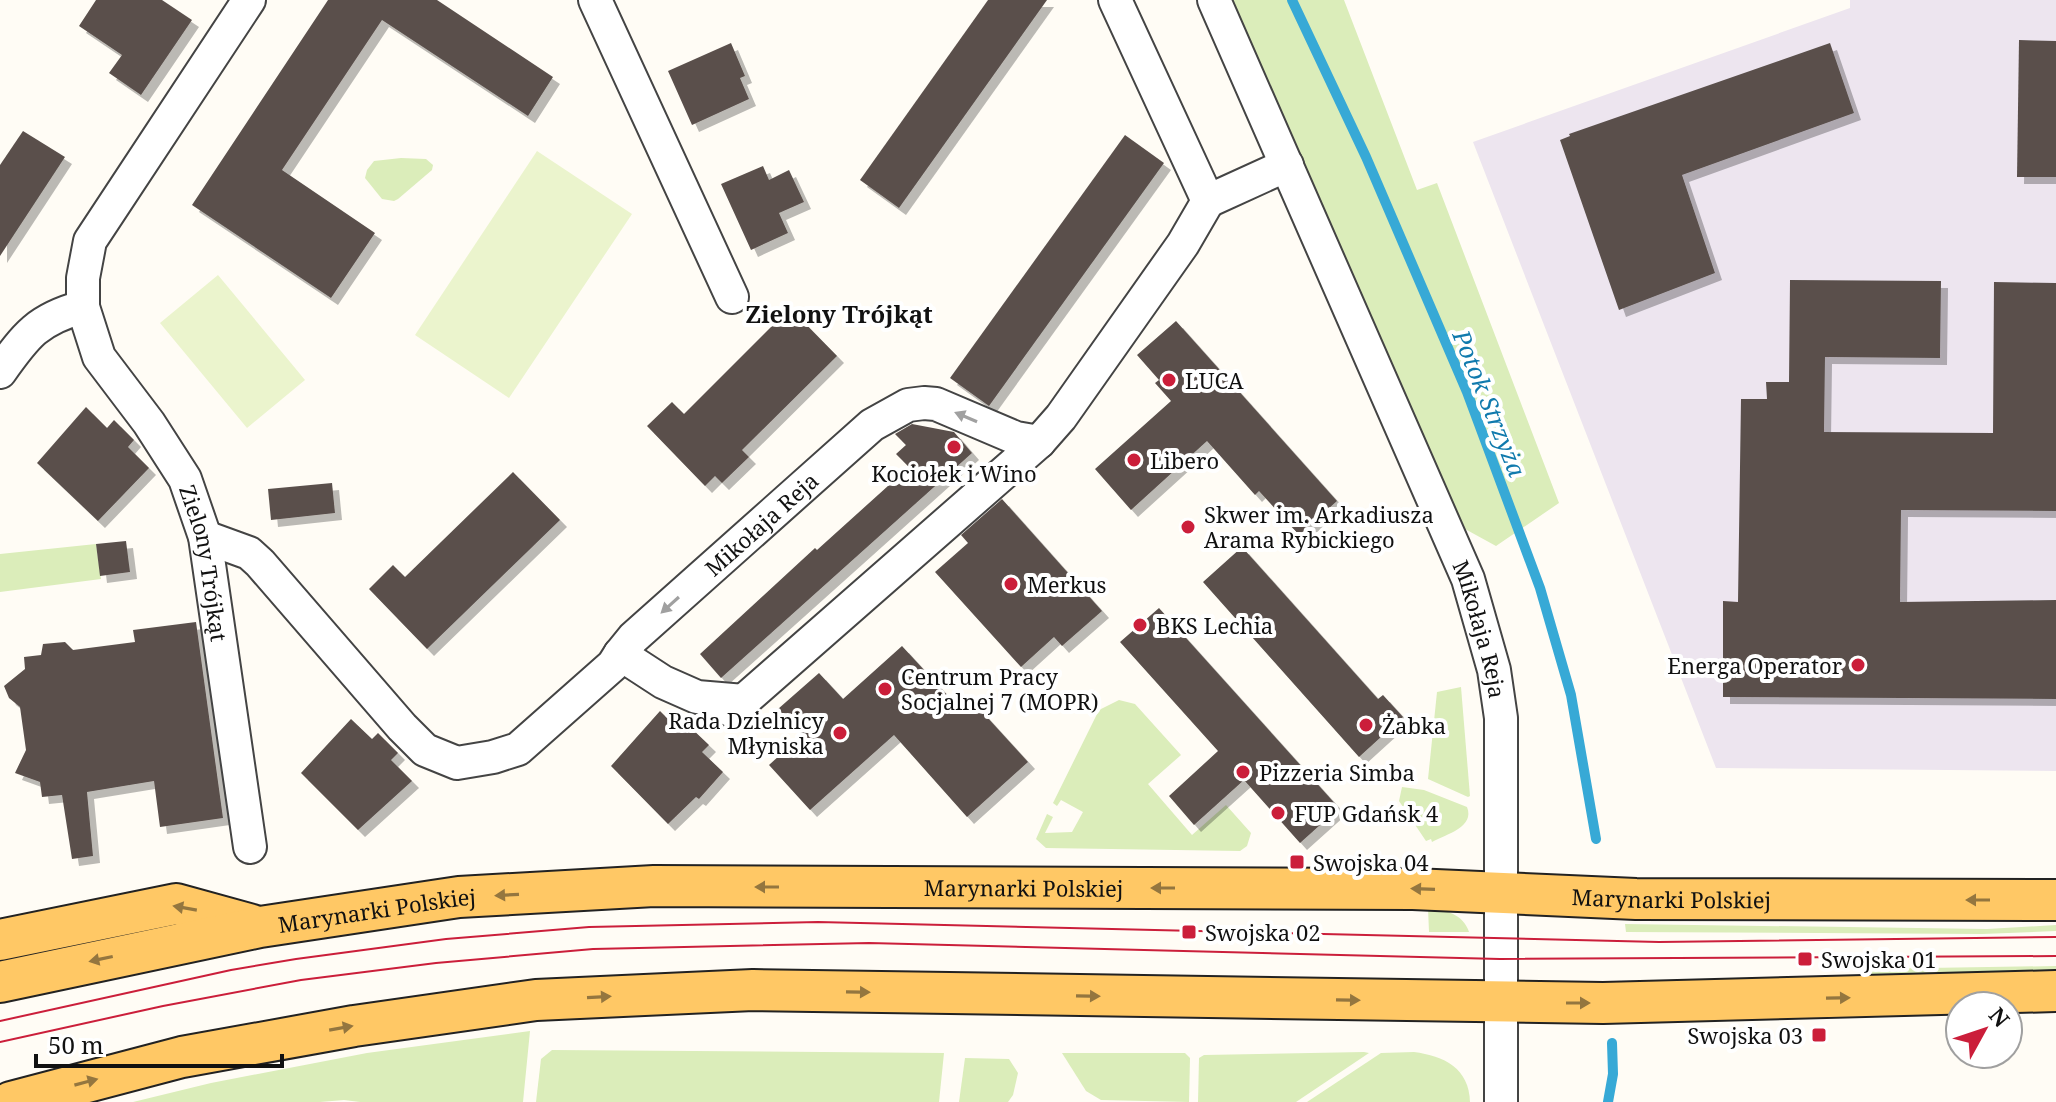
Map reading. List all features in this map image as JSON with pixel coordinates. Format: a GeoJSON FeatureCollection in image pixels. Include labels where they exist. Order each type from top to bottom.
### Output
{"type":"FeatureCollection","features":[{"type":"Feature","properties":{"kind":"main road","name":"Marynarki Polskiej"},"geometry":{"type":"LineString","coordinates":[[0,982],[260,927],[459,897],[654,886],[1413,889],[1636,899],[2056,900]]}},
{"type":"Feature","properties":{"kind":"main road"},"geometry":{"type":"LineString","coordinates":[[0,940],[176,904],[260,927]]}},
{"type":"Feature","properties":{"kind":"main road"},"geometry":{"type":"LineString","coordinates":[[11,1102],[182,1057],[354,1026],[536,1000],[753,990],[1603,1003],[2056,991]]}},
{"type":"Feature","properties":{"kind":"street","name":"Zielony Trójkąt"},"geometry":{"type":"LineString","coordinates":[[249,0],[90,241],[83,278],[83,307],[99,357],[149,423],[185,479],[205,537],[250,847]]}},
{"type":"Feature","properties":{"kind":"street"},"geometry":{"type":"LineString","coordinates":[[595,0],[732,297]]}},
{"type":"Feature","properties":{"kind":"street"},"geometry":{"type":"LineString","coordinates":[[1115,0],[1208,201]]}},
{"type":"Feature","properties":{"kind":"street","name":"Mikołaja Reja"},"geometry":{"type":"LineString","coordinates":[[1214,0],[1468,579],[1494,670],[1501,718],[1501,1102]]}},
{"type":"Feature","properties":{"kind":"street"},"geometry":{"type":"LineString","coordinates":[[620,654],[663,682],[697,697],[738,706],[1039,442],[1061,417],[1183,244],[1208,201],[1287,165]]}},
{"type":"Feature","properties":{"kind":"street"},"geometry":{"type":"LineString","coordinates":[[0,372],[22,341],[54,314],[83,307]]}},
{"type":"Feature","properties":{"kind":"street","name":"Mikołaja Reja"},"geometry":{"type":"LineString","coordinates":[[205,537],[249,553],[410,735],[425,750],[457,763],[518,749],[613,665],[633,638],[872,425],[888,415],[908,405],[936,404],[1016,438],[1039,442]]}},
{"type":"Feature","properties":{"kind":"shaded area"},"geometry":{"type":"Polygon","coordinates":[[[1850,0],[2056,0],[2056,771],[1716,768],[1473,142],[1850,8],[1850,0]]]}},
{"type":"Feature","properties":{"kind":"green space"},"geometry":{"type":"Polygon","coordinates":[[[1230,0],[1344,0],[1417,190],[1437,183],[1559,503],[1496,546],[1465,529],[1230,0]]]}},
{"type":"Feature","properties":{"kind":"green space"},"geometry":{"type":"Polygon","coordinates":[[[537,151],[632,214],[509,398],[415,335],[537,151]]]}},
{"type":"Feature","properties":{"kind":"green space"},"geometry":{"type":"Polygon","coordinates":[[[426,159],[433,165],[432,170],[398,199],[382,199],[365,178],[367,170],[374,161],[426,159]]]}},
{"type":"Feature","properties":{"kind":"green space"},"geometry":{"type":"Polygon","coordinates":[[[218,275],[305,380],[247,428],[160,323],[218,275]]]}},
{"type":"Feature","properties":{"kind":"green space"},"geometry":{"type":"Polygon","coordinates":[[[96,544],[101,579],[0,592],[0,554],[96,544]]]}},
{"type":"Feature","properties":{"kind":"green space"},"geometry":{"type":"Polygon","coordinates":[[[1461,687],[1468,797],[1428,779],[1437,692],[1461,687]]]}},
{"type":"Feature","properties":{"kind":"green space"},"geometry":{"type":"Polygon","coordinates":[[[1119,700],[1135,704],[1181,755],[1148,784],[1192,835],[1226,805],[1251,833],[1247,846],[1240,851],[1046,848],[1036,839],[1047,814],[1053,817],[1045,833],[1072,832],[1083,812],[1061,800],[1057,806],[1053,803],[1099,710],[1119,700]]]}},
{"type":"Feature","properties":{"kind":"green space"},"geometry":{"type":"Polygon","coordinates":[[[1402,787],[1424,790],[1467,807],[1467,820],[1452,833],[1432,842],[1431,839],[1426,841],[1399,801],[1402,787]]]}},
{"type":"Feature","properties":{"kind":"green space"},"geometry":{"type":"Polygon","coordinates":[[[1428,908],[1453,914],[1463,921],[1469,932],[1429,932],[1428,908]]]}},
{"type":"Feature","properties":{"kind":"green space"},"geometry":{"type":"Polygon","coordinates":[[[1625,924],[1987,929],[2056,925],[2056,931],[1982,934],[1626,932],[1625,924]]]}},
{"type":"Feature","properties":{"kind":"green space"},"geometry":{"type":"Polygon","coordinates":[[[2056,966],[2056,973],[1865,977],[1865,969],[2056,966]]]}},
{"type":"Feature","properties":{"kind":"green space"},"geometry":{"type":"Polygon","coordinates":[[[530,1031],[523,1102],[133,1102],[211,1083],[367,1053],[530,1031]]]}},
{"type":"Feature","properties":{"kind":"green space"},"geometry":{"type":"Polygon","coordinates":[[[552,1050],[944,1053],[939,1102],[536,1102],[541,1059],[552,1050]]]}},
{"type":"Feature","properties":{"kind":"green space"},"geometry":{"type":"Polygon","coordinates":[[[1414,1052],[1445,1061],[1460,1072],[1469,1090],[1470,1102],[1307,1102],[1381,1053],[1414,1052]]]}},
{"type":"Feature","properties":{"kind":"green space"},"geometry":{"type":"Polygon","coordinates":[[[1062,1053],[1185,1053],[1190,1058],[1189,1102],[1101,1100],[1086,1091],[1062,1053]]]}},
{"type":"Feature","properties":{"kind":"green space"},"geometry":{"type":"Polygon","coordinates":[[[1369,1053],[1296,1102],[1198,1102],[1199,1058],[1204,1055],[1369,1053]]]}},
{"type":"Feature","properties":{"kind":"green space"},"geometry":{"type":"Polygon","coordinates":[[[965,1058],[1009,1059],[1018,1073],[1013,1095],[1008,1102],[959,1102],[965,1058]]]}},
{"type":"Feature","properties":{"kind":"building"},"geometry":{"type":"Polygon","coordinates":[[[96,0],[162,0],[192,20],[141,95],[109,73],[122,55],[79,26],[96,0]]]}},
{"type":"Feature","properties":{"kind":"building"},"geometry":{"type":"Polygon","coordinates":[[[328,0],[437,0],[553,77],[528,116],[382,20],[282,170],[375,233],[331,298],[192,205],[328,0]]]}},
{"type":"Feature","properties":{"kind":"building"},"geometry":{"type":"Polygon","coordinates":[[[988,0],[1047,0],[899,208],[860,180],[988,0]]]}},
{"type":"Feature","properties":{"kind":"building"},"geometry":{"type":"Polygon","coordinates":[[[2019,40],[2056,41],[2056,177],[2017,177],[2019,40]]]}},
{"type":"Feature","properties":{"kind":"building"},"geometry":{"type":"Polygon","coordinates":[[[731,43],[745,76],[740,78],[749,99],[692,125],[668,71],[731,43]]]}},
{"type":"Feature","properties":{"kind":"building"},"geometry":{"type":"Polygon","coordinates":[[[1830,43],[1854,113],[1682,175],[1715,273],[1619,310],[1560,140],[1569,134],[1830,43]]]}},
{"type":"Feature","properties":{"kind":"building"},"geometry":{"type":"Polygon","coordinates":[[[23,131],[65,157],[0,256],[0,165],[23,131]]]}},
{"type":"Feature","properties":{"kind":"building"},"geometry":{"type":"Polygon","coordinates":[[[1125,135],[1164,163],[989,406],[950,378],[1125,135]]]}},
{"type":"Feature","properties":{"kind":"building"},"geometry":{"type":"Polygon","coordinates":[[[763,166],[769,180],[789,170],[804,202],[779,213],[788,233],[751,250],[721,184],[763,166]]]}},
{"type":"Feature","properties":{"kind":"building"},"geometry":{"type":"Polygon","coordinates":[[[1790,280],[1941,281],[1940,358],[1825,357],[1824,432],[1993,433],[1994,282],[2056,283],[2056,511],[1901,510],[1900,602],[2056,600],[2056,699],[1723,697],[1723,601],[1738,602],[1741,399],[1767,399],[1766,382],[1789,382],[1790,280]]]}},
{"type":"Feature","properties":{"kind":"building"},"geometry":{"type":"Polygon","coordinates":[[[790,308],[837,356],[742,450],[749,457],[722,483],[715,476],[705,486],[647,426],[672,402],[684,414],[790,308]]]}},
{"type":"Feature","properties":{"kind":"building"},"geometry":{"type":"Polygon","coordinates":[[[1176,321],[1337,501],[1299,535],[1259,491],[1255,495],[1207,441],[1131,510],[1095,469],[1171,401],[1155,383],[1159,380],[1137,355],[1176,321]]]}},
{"type":"Feature","properties":{"kind":"building"},"geometry":{"type":"Polygon","coordinates":[[[86,407],[107,428],[114,420],[134,440],[128,447],[149,468],[98,521],[37,463],[86,407]]]}},
{"type":"Feature","properties":{"kind":"building"},"geometry":{"type":"Polygon","coordinates":[[[912,424],[954,432],[972,453],[721,678],[700,654],[909,467],[896,454],[906,445],[895,434],[912,424]]]}},
{"type":"Feature","properties":{"kind":"building"},"geometry":{"type":"Polygon","coordinates":[[[513,472],[560,520],[427,649],[369,589],[393,565],[405,577],[513,472]]]}},
{"type":"Feature","properties":{"kind":"building"},"geometry":{"type":"Polygon","coordinates":[[[332,483],[335,513],[271,520],[268,489],[332,483]]]}},
{"type":"Feature","properties":{"kind":"building","name":"Merkus"},"geometry":{"type":"Polygon","coordinates":[[[1002,499],[1102,611],[1062,646],[1054,637],[1021,667],[935,572],[968,543],[961,535],[1002,499]]]}},
{"type":"Feature","properties":{"kind":"building"},"geometry":{"type":"Polygon","coordinates":[[[126,541],[130,572],[100,576],[96,544],[126,541]]]}},
{"type":"Feature","properties":{"kind":"building"},"geometry":{"type":"Polygon","coordinates":[[[1242,547],[1378,699],[1383,695],[1403,717],[1359,757],[1203,582],[1242,547]]]}},
{"type":"Feature","properties":{"kind":"building"},"geometry":{"type":"Polygon","coordinates":[[[1159,608],[1339,808],[1300,843],[1244,780],[1194,825],[1169,796],[1218,751],[1120,642],[1159,608]]]}},
{"type":"Feature","properties":{"kind":"building"},"geometry":{"type":"Polygon","coordinates":[[[196,622],[223,818],[160,827],[154,781],[87,792],[93,856],[72,859],[62,795],[42,797],[40,782],[15,773],[26,750],[20,707],[9,698],[4,686],[25,669],[24,657],[41,655],[43,644],[65,642],[73,650],[135,642],[133,630],[196,622]]]}},
{"type":"Feature","properties":{"kind":"building"},"geometry":{"type":"Polygon","coordinates":[[[902,646],[960,709],[962,707],[967,712],[976,705],[1028,762],[967,817],[894,735],[810,810],[769,765],[802,735],[778,709],[819,673],[843,699],[902,646]]]}},
{"type":"Feature","properties":{"kind":"building"},"geometry":{"type":"Polygon","coordinates":[[[660,711],[682,733],[689,726],[709,745],[702,752],[723,772],[699,799],[696,797],[668,824],[611,766],[660,711]]]}},
{"type":"Feature","properties":{"kind":"building"},"geometry":{"type":"Polygon","coordinates":[[[351,719],[372,739],[378,733],[398,753],[391,760],[412,781],[358,830],[301,773],[351,719]]]}},
{"type":"Feature","properties":{"kind":"waterway","name":"Potok Strzyża"},"geometry":{"type":"LineString","coordinates":[[1292,0],[1366,157],[1467,392],[1540,588],[1571,695],[1596,839]]}},
{"type":"Feature","properties":{"kind":"waterway","name":"Potok Strzyża"},"geometry":{"type":"LineString","coordinates":[[1608,1102],[1613,1074],[1612,1043]]}},
{"type":"Feature","properties":{"kind":"tram line"},"geometry":{"type":"LineString","coordinates":[[0,1021],[231,970],[296,959],[446,939],[589,927],[818,922],[1659,942],[2056,937]]}},
{"type":"Feature","properties":{"kind":"tram line"},"geometry":{"type":"LineString","coordinates":[[0,1042],[301,980],[436,963],[593,949],[869,943],[1500,959],[2056,956]]}},
{"type":"Feature","properties":{"kind":"place","name":"LUCA"},"geometry":{"type":"Point","coordinates":[1169,380]}},
{"type":"Feature","properties":{"kind":"place","name":"Kociołek i Wino"},"geometry":{"type":"Point","coordinates":[954,447]}},
{"type":"Feature","properties":{"kind":"place","name":"Libero"},"geometry":{"type":"Point","coordinates":[1134,460]}},
{"type":"Feature","properties":{"kind":"place","name":"Skwer im. Arkadiusza Arama Rybickiego"},"geometry":{"type":"Point","coordinates":[1188,527]}},
{"type":"Feature","properties":{"kind":"place","name":"Merkus"},"geometry":{"type":"Point","coordinates":[1011,584]}},
{"type":"Feature","properties":{"kind":"place","name":"BKS Lechia"},"geometry":{"type":"Point","coordinates":[1140,625]}},
{"type":"Feature","properties":{"kind":"place","name":"Energa Operator"},"geometry":{"type":"Point","coordinates":[1858,665]}},
{"type":"Feature","properties":{"kind":"place","name":"Centrum Pracy Socjalnej 7 (MOPR)"},"geometry":{"type":"Point","coordinates":[885,689]}},
{"type":"Feature","properties":{"kind":"place","name":"Żabka"},"geometry":{"type":"Point","coordinates":[1366,725]}},
{"type":"Feature","properties":{"kind":"place","name":"Rada Dzielnicy Młyniska"},"geometry":{"type":"Point","coordinates":[840,733]}},
{"type":"Feature","properties":{"kind":"place","name":"Pizzeria Simba"},"geometry":{"type":"Point","coordinates":[1243,772]}},
{"type":"Feature","properties":{"kind":"place","name":"FUP Gdańsk 4"},"geometry":{"type":"Point","coordinates":[1278,813]}},
{"type":"Feature","properties":{"kind":"place","name":"Swojska 04"},"geometry":{"type":"Point","coordinates":[1297,862]}},
{"type":"Feature","properties":{"kind":"place","name":"Swojska 02"},"geometry":{"type":"Point","coordinates":[1189,932]}},
{"type":"Feature","properties":{"kind":"place","name":"Swojska 01"},"geometry":{"type":"Point","coordinates":[1805,959]}},
{"type":"Feature","properties":{"kind":"place","name":"Swojska 03"},"geometry":{"type":"Point","coordinates":[1819,1035]}},
{"type":"Feature","properties":{"kind":"district","name":"Zielony Trójkąt"},"geometry":{"type":"Point","coordinates":[839,313]}}]}
